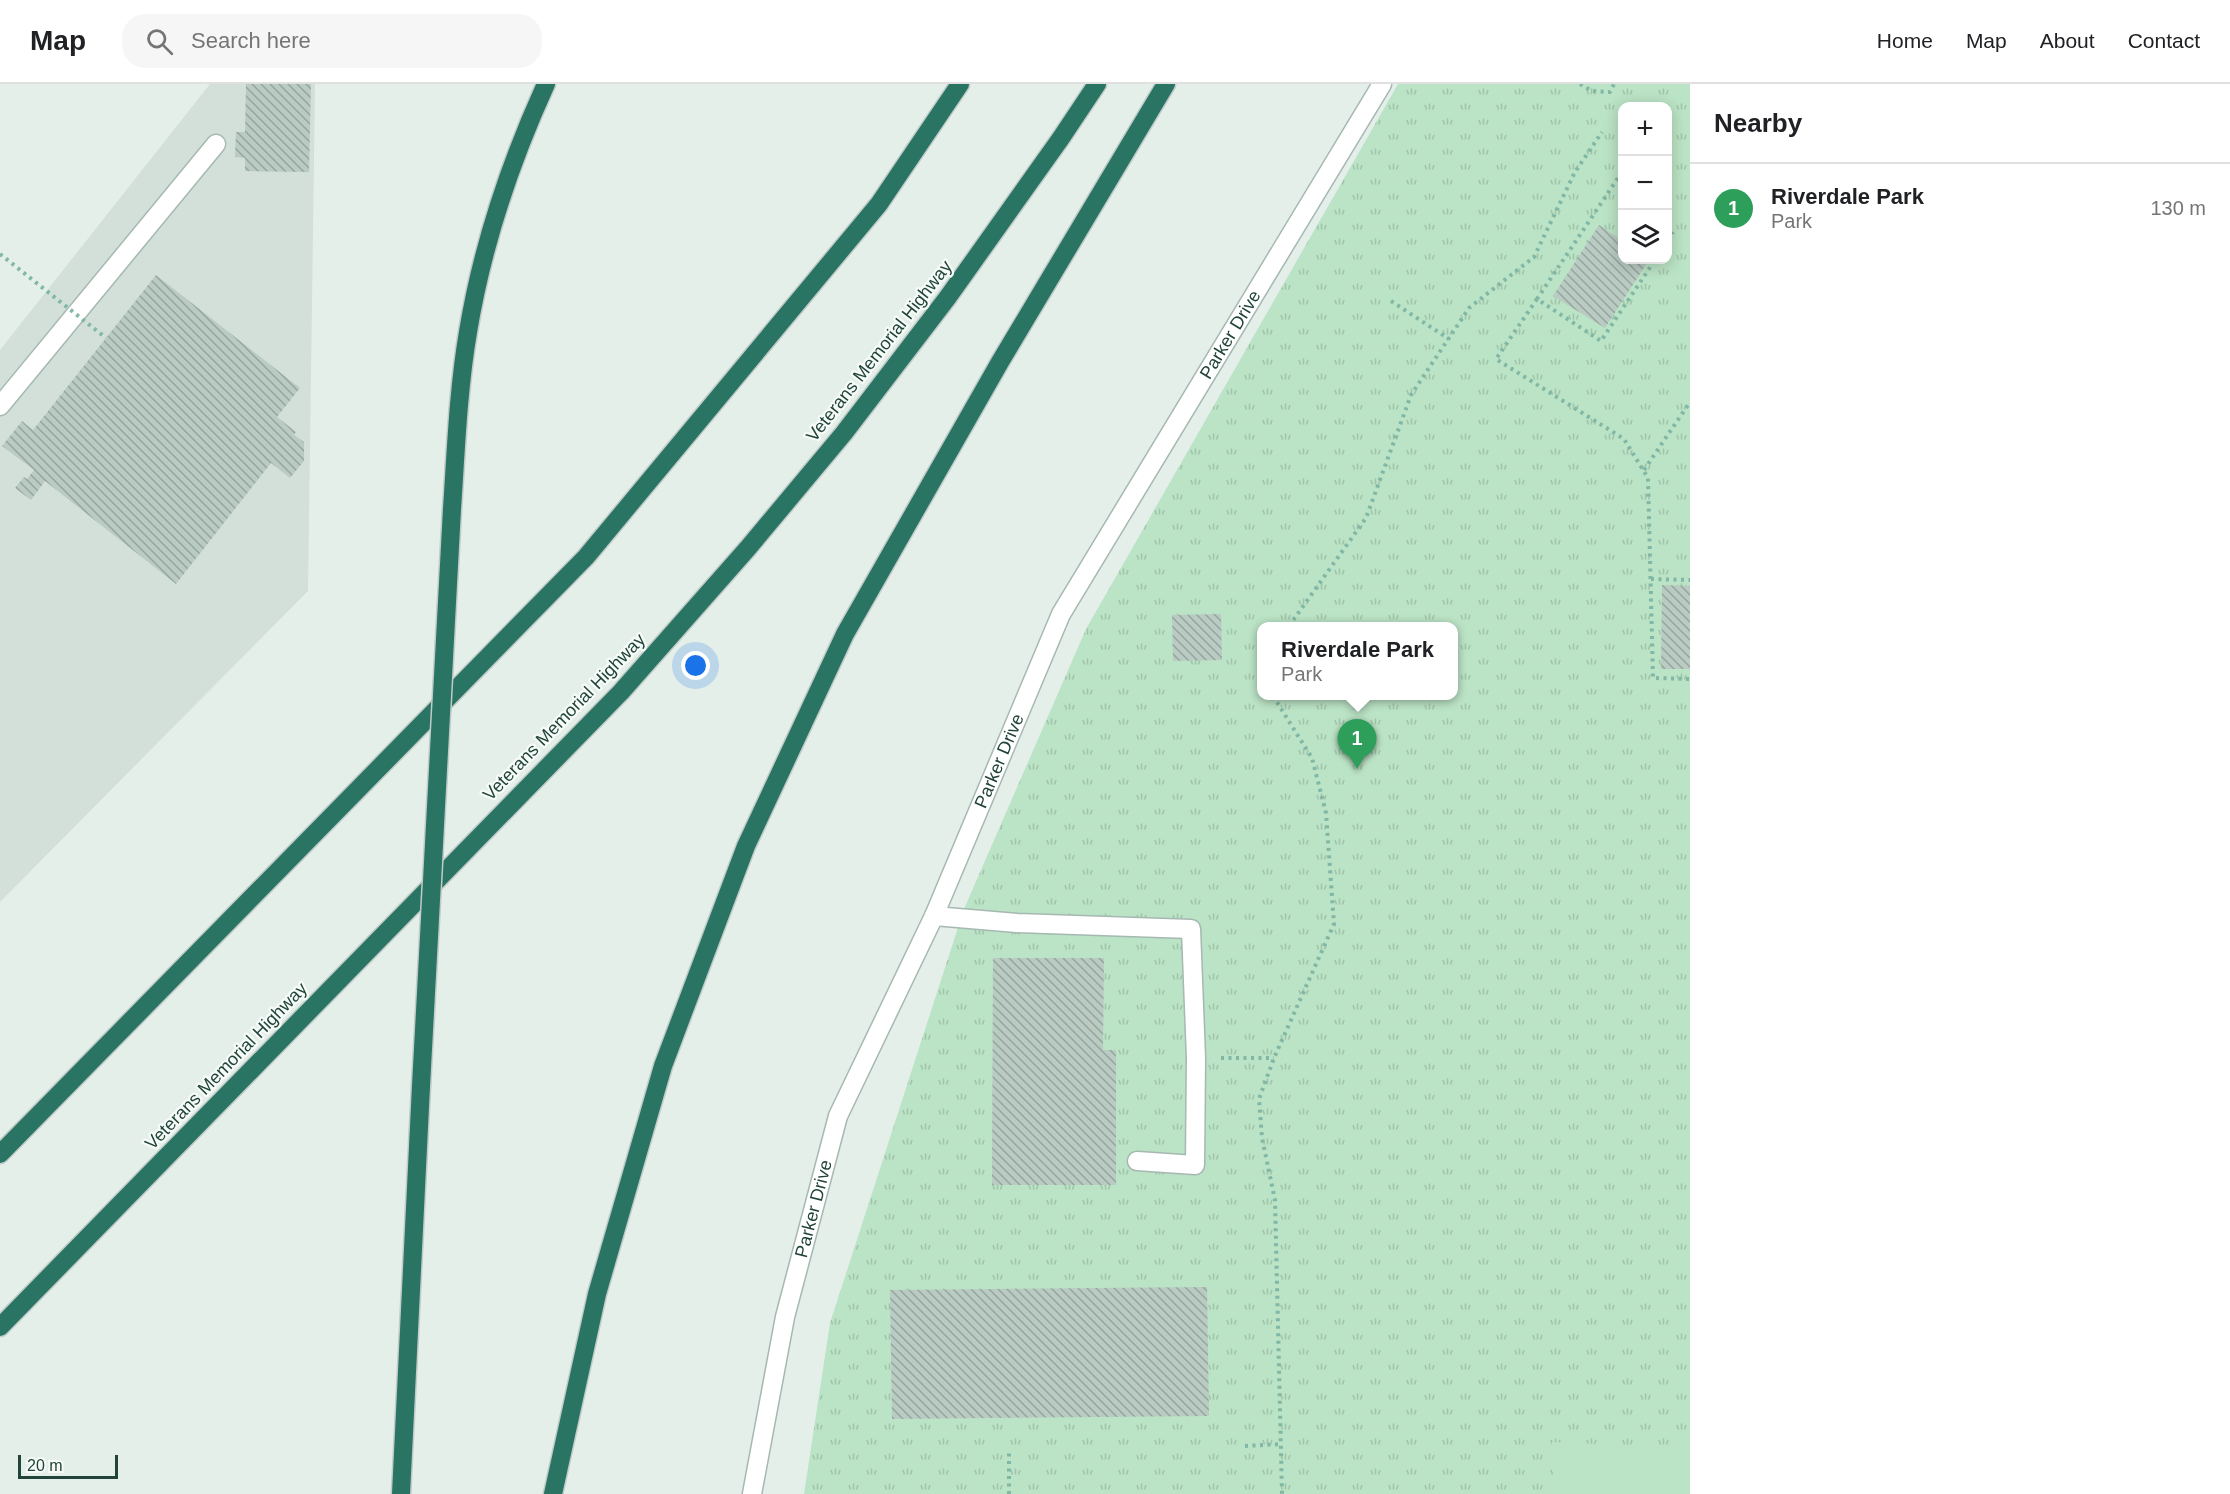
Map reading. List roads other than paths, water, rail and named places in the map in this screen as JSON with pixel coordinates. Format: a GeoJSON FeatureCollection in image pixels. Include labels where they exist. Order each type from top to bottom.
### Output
{"type":"FeatureCollection","features":[{"type":"Feature","properties":{"kind":"highway"},"geometry":{"type":"LineString","coordinates":[[400,1494],[460,393],[468,332],[480,274],[516,156],[546,84]]}},
{"type":"Feature","properties":{"kind":"highway"},"geometry":{"type":"LineString","coordinates":[[0,1154],[586,557],[879,204],[960,84]]}},
{"type":"Feature","properties":{"kind":"highway","name":"Veterans Memorial Highway"},"geometry":{"type":"LineString","coordinates":[[0,1327],[621,692],[748,548],[844,433],[948,297],[1061,138],[1096,84]]}},
{"type":"Feature","properties":{"kind":"highway"},"geometry":{"type":"LineString","coordinates":[[553,1494],[597,1294],[663,1066],[746,846],[845,634],[1000,362],[1166,84]]}},
{"type":"Feature","properties":{"kind":"street","name":"Parker Drive"},"geometry":{"type":"LineString","coordinates":[[752,1494],[785,1317],[838,1116],[934,916],[1061,614],[1382,84]]}},
{"type":"Feature","properties":{"kind":"street"},"geometry":{"type":"LineString","coordinates":[[0,406],[216,144]]}},
{"type":"Feature","properties":{"kind":"street"},"geometry":{"type":"LineString","coordinates":[[934,916],[1017,923],[1191,929],[1196,1058],[1195,1165],[1137,1161]]}},
{"type":"Feature","properties":{"kind":"place","name":"Riverdale Park"},"geometry":{"type":"Point","coordinates":[1357,769]}}]}
